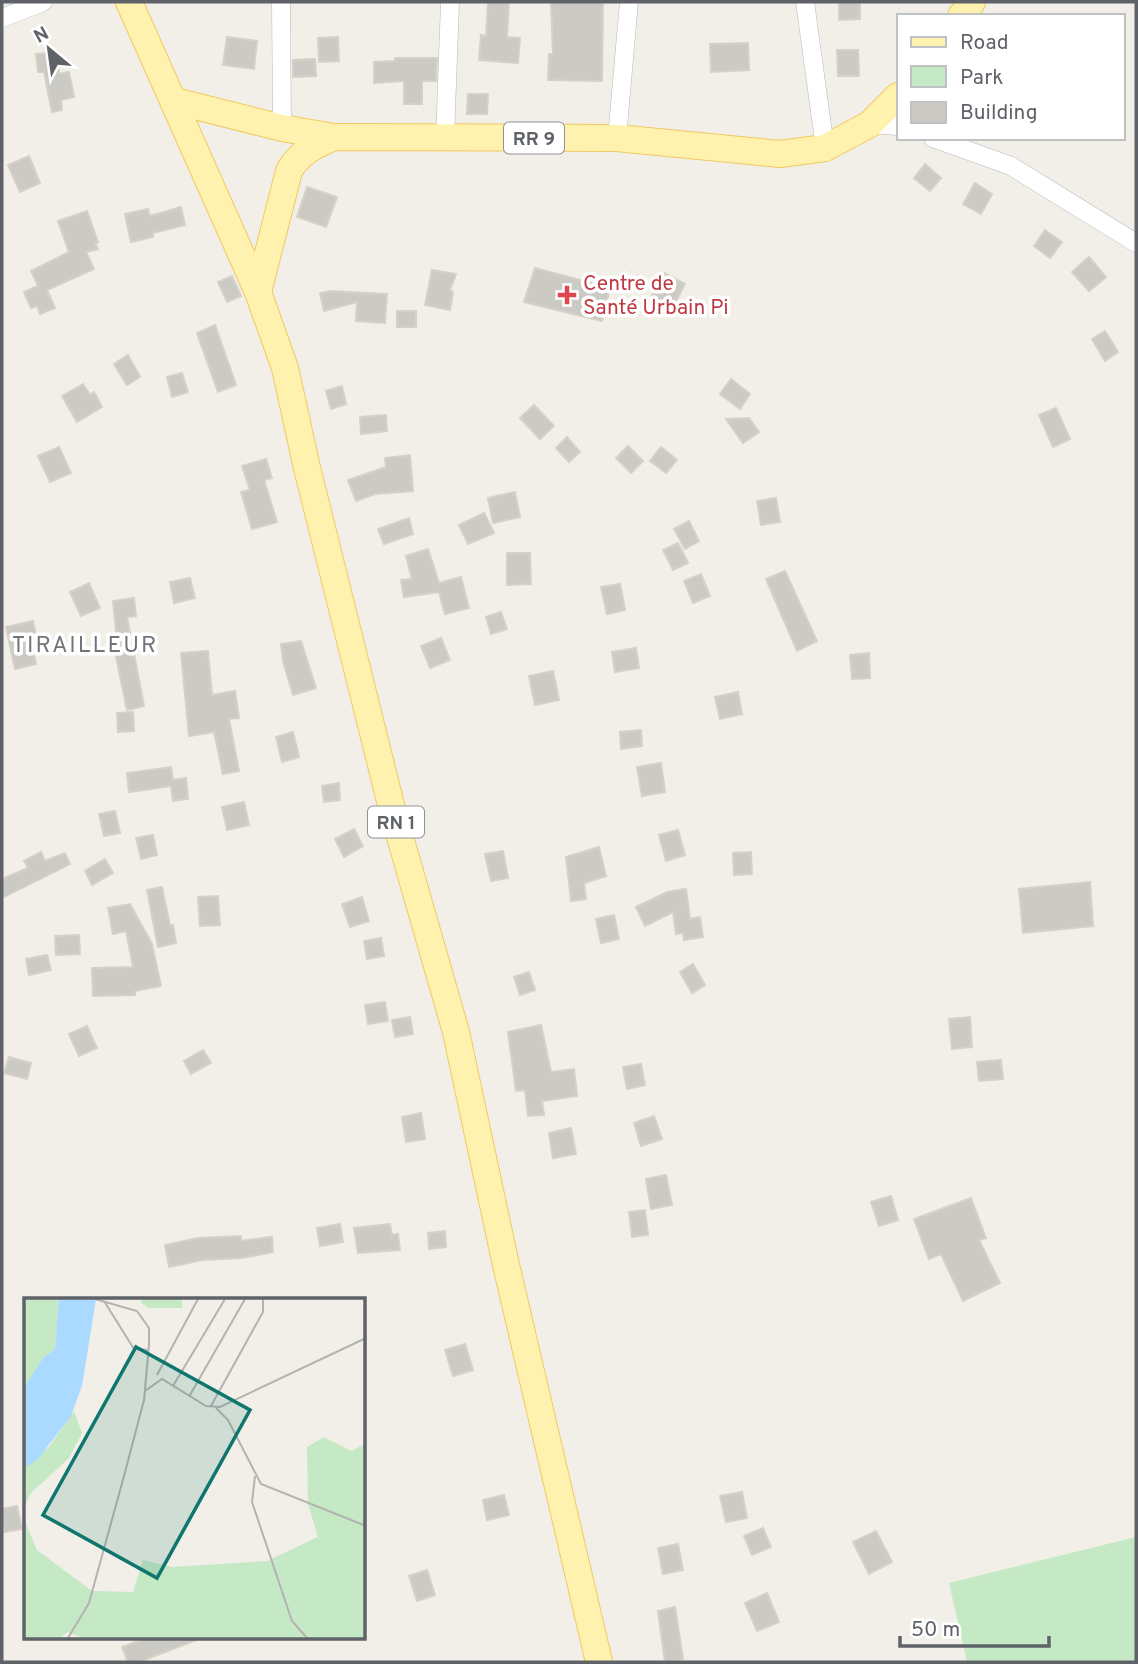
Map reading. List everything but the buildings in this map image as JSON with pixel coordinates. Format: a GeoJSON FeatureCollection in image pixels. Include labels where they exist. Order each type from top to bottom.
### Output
{"type":"FeatureCollection","features":[{"type":"Feature","properties":{"kind":"main road","name":"RN 1"},"geometry":{"type":"LineString","coordinates":[[129,2],[258,292],[285,369],[310,481],[392,809],[456,1032],[506,1265],[599,1662]]}},
{"type":"Feature","properties":{"kind":"main road","name":"RR 9"},"geometry":{"type":"LineString","coordinates":[[175,101],[282,128],[334,137],[617,138],[780,154],[825,148],[870,124],[897,97]]}},
{"type":"Feature","properties":{"kind":"main road"},"geometry":{"type":"LineString","coordinates":[[258,292],[289,171],[294,162],[313,146],[334,137]]}},
{"type":"Feature","properties":{"kind":"street"},"geometry":{"type":"LineString","coordinates":[[2,18],[43,2]]}},
{"type":"Feature","properties":{"kind":"street"},"geometry":{"type":"LineString","coordinates":[[281,2],[282,128]]}},
{"type":"Feature","properties":{"kind":"street"},"geometry":{"type":"LineString","coordinates":[[445,139],[450,2]]}},
{"type":"Feature","properties":{"kind":"street"},"geometry":{"type":"LineString","coordinates":[[617,138],[629,2]]}},
{"type":"Feature","properties":{"kind":"street"},"geometry":{"type":"LineString","coordinates":[[805,2],[825,148]]}},
{"type":"Feature","properties":{"kind":"street"},"geometry":{"type":"LineString","coordinates":[[870,124],[897,126]]}},
{"type":"Feature","properties":{"kind":"street"},"geometry":{"type":"LineString","coordinates":[[939,140],[1011,166],[1136,243]]}},
{"type":"Feature","properties":{"kind":"green space"},"geometry":{"type":"Polygon","coordinates":[[[1136,1537],[1136,1662],[967,1662],[949,1583],[1136,1537]]]}},
{"type":"Feature","properties":{"kind":"place","name":"Centre de Santé Urbain Pi"},"geometry":{"type":"Point","coordinates":[567,295]}},
{"type":"Feature","properties":{"kind":"district","name":"TIRAILLEUR"},"geometry":{"type":"Point","coordinates":[85,644]}}]}
